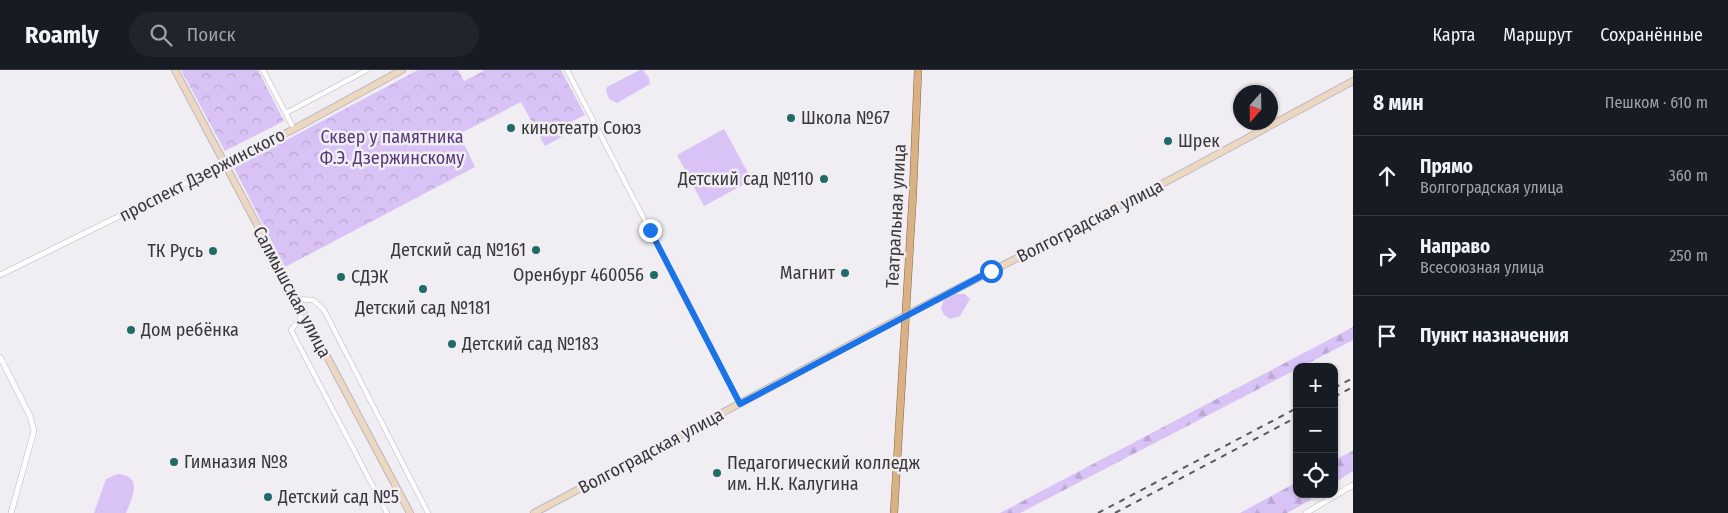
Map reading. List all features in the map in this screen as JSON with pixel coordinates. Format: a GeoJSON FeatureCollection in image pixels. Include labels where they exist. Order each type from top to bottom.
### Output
{"type":"FeatureCollection","features":[{"type":"Feature","properties":{"kind":"main road","name":"Салмышская улица"},"geometry":{"type":"LineString","coordinates":[[175,70],[410,513]]}},
{"type":"Feature","properties":{"kind":"main road","name":"проспект Дзержинского"},"geometry":{"type":"LineString","coordinates":[[225,164],[402,70]]}},
{"type":"Feature","properties":{"kind":"main road","name":"Театральная улица"},"geometry":{"type":"LineString","coordinates":[[894,513],[918,70]]}},
{"type":"Feature","properties":{"kind":"main road","name":"Волгоградская улица"},"geometry":{"type":"LineString","coordinates":[[534,513],[906,315],[1177,176],[1353,81]]}},
{"type":"Feature","properties":{"kind":"street"},"geometry":{"type":"LineString","coordinates":[[263,70],[294,129]]}},
{"type":"Feature","properties":{"kind":"street"},"geometry":{"type":"LineString","coordinates":[[286,114],[367,70]]}},
{"type":"Feature","properties":{"kind":"street"},"geometry":{"type":"LineString","coordinates":[[567,70],[740,404]]}},
{"type":"Feature","properties":{"kind":"street","name":"проспект Дзержинского"},"geometry":{"type":"LineString","coordinates":[[0,275],[225,164]]}},
{"type":"Feature","properties":{"kind":"street"},"geometry":{"type":"LineString","coordinates":[[297,299],[313,300],[324,310],[428,513]]}},
{"type":"Feature","properties":{"kind":"street"},"geometry":{"type":"LineString","coordinates":[[304,314],[291,330],[387,513]]}},
{"type":"Feature","properties":{"kind":"street"},"geometry":{"type":"LineString","coordinates":[[0,357],[30,416],[34,431],[11,513]]}},
{"type":"Feature","properties":{"kind":"street"},"geometry":{"type":"LineString","coordinates":[[1306,513],[1353,485]]}},
{"type":"Feature","properties":{"kind":"green space"},"geometry":{"type":"Polygon","coordinates":[[[181,70],[258,70],[284,121],[225,151],[181,70]]]}},
{"type":"Feature","properties":{"kind":"green space","name":"Сквер у памятника Ф.Э. Дзержинскому"},"geometry":{"type":"Polygon","coordinates":[[[418,70],[458,70],[464,81],[485,70],[561,70],[585,115],[561,127],[565,135],[545,146],[521,102],[459,134],[475,167],[285,267],[234,168],[418,70]]]}},
{"type":"Feature","properties":{"kind":"green space"},"geometry":{"type":"Polygon","coordinates":[[[643,70],[649,78],[650,84],[617,103],[609,99],[607,87],[643,70]]]}},
{"type":"Feature","properties":{"kind":"green space"},"geometry":{"type":"Polygon","coordinates":[[[724,129],[752,180],[704,206],[677,155],[724,129]]]}},
{"type":"Feature","properties":{"kind":"green space"},"geometry":{"type":"Polygon","coordinates":[[[956,294],[965,294],[970,299],[960,316],[950,319],[944,315],[941,308],[944,300],[956,294]]]}},
{"type":"Feature","properties":{"kind":"green space"},"geometry":{"type":"Polygon","coordinates":[[[1353,327],[1353,340],[1309,363],[1293,363],[1293,371],[1020,513],[1000,513],[1353,327]]]}},
{"type":"Feature","properties":{"kind":"green space"},"geometry":{"type":"Polygon","coordinates":[[[1353,451],[1353,471],[1338,480],[1338,458],[1353,451]]]}},
{"type":"Feature","properties":{"kind":"green space"},"geometry":{"type":"Polygon","coordinates":[[[118,474],[126,476],[134,483],[133,495],[126,513],[94,513],[106,479],[118,474]]]}},
{"type":"Feature","properties":{"kind":"green space"},"geometry":{"type":"Polygon","coordinates":[[[1293,484],[1293,498],[1310,498],[1311,500],[1287,513],[1240,513],[1293,484]]]}},
{"type":"Feature","properties":{"kind":"railway"},"geometry":{"type":"LineString","coordinates":[[1338,386],[1353,378]]}},
{"type":"Feature","properties":{"kind":"railway"},"geometry":{"type":"LineString","coordinates":[[1338,395],[1353,387]]}},
{"type":"Feature","properties":{"kind":"railway"},"geometry":{"type":"LineString","coordinates":[[1098,513],[1293,410]]}},
{"type":"Feature","properties":{"kind":"railway"},"geometry":{"type":"LineString","coordinates":[[1115,513],[1293,419]]}},
{"type":"Feature","properties":{"kind":"place","name":"Школа №67"},"geometry":{"type":"Point","coordinates":[791,118]}},
{"type":"Feature","properties":{"kind":"place","name":"кинотеатр Союз"},"geometry":{"type":"Point","coordinates":[511,128]}},
{"type":"Feature","properties":{"kind":"place","name":"Шрек"},"geometry":{"type":"Point","coordinates":[1168,141]}},
{"type":"Feature","properties":{"kind":"place","name":"Детский сад №110"},"geometry":{"type":"Point","coordinates":[824,179]}},
{"type":"Feature","properties":{"kind":"place","name":"Детский сад №161"},"geometry":{"type":"Point","coordinates":[536,250]}},
{"type":"Feature","properties":{"kind":"place","name":"ТК Русь"},"geometry":{"type":"Point","coordinates":[213,251]}},
{"type":"Feature","properties":{"kind":"place","name":"Магнит"},"geometry":{"type":"Point","coordinates":[845,273]}},
{"type":"Feature","properties":{"kind":"place","name":"Оренбург 460056"},"geometry":{"type":"Point","coordinates":[654,275]}},
{"type":"Feature","properties":{"kind":"place","name":"СДЭК"},"geometry":{"type":"Point","coordinates":[341,277]}},
{"type":"Feature","properties":{"kind":"place","name":"Детский сад №181"},"geometry":{"type":"Point","coordinates":[423,289]}},
{"type":"Feature","properties":{"kind":"place","name":"Дом ребёнка"},"geometry":{"type":"Point","coordinates":[131,330]}},
{"type":"Feature","properties":{"kind":"place","name":"Детский сад №183"},"geometry":{"type":"Point","coordinates":[452,344]}},
{"type":"Feature","properties":{"kind":"place","name":"Гимназия №8"},"geometry":{"type":"Point","coordinates":[174,462]}},
{"type":"Feature","properties":{"kind":"place","name":"Педагогический колледж им. Н.К. Калугина"},"geometry":{"type":"Point","coordinates":[717,473]}},
{"type":"Feature","properties":{"kind":"place","name":"Детский сад №5"},"geometry":{"type":"Point","coordinates":[268,497]}},
{"type":"Feature","properties":{"kind":"route"},"geometry":{"type":"LineString","coordinates":[[650,230],[740,404],[991,271]]}}]}
